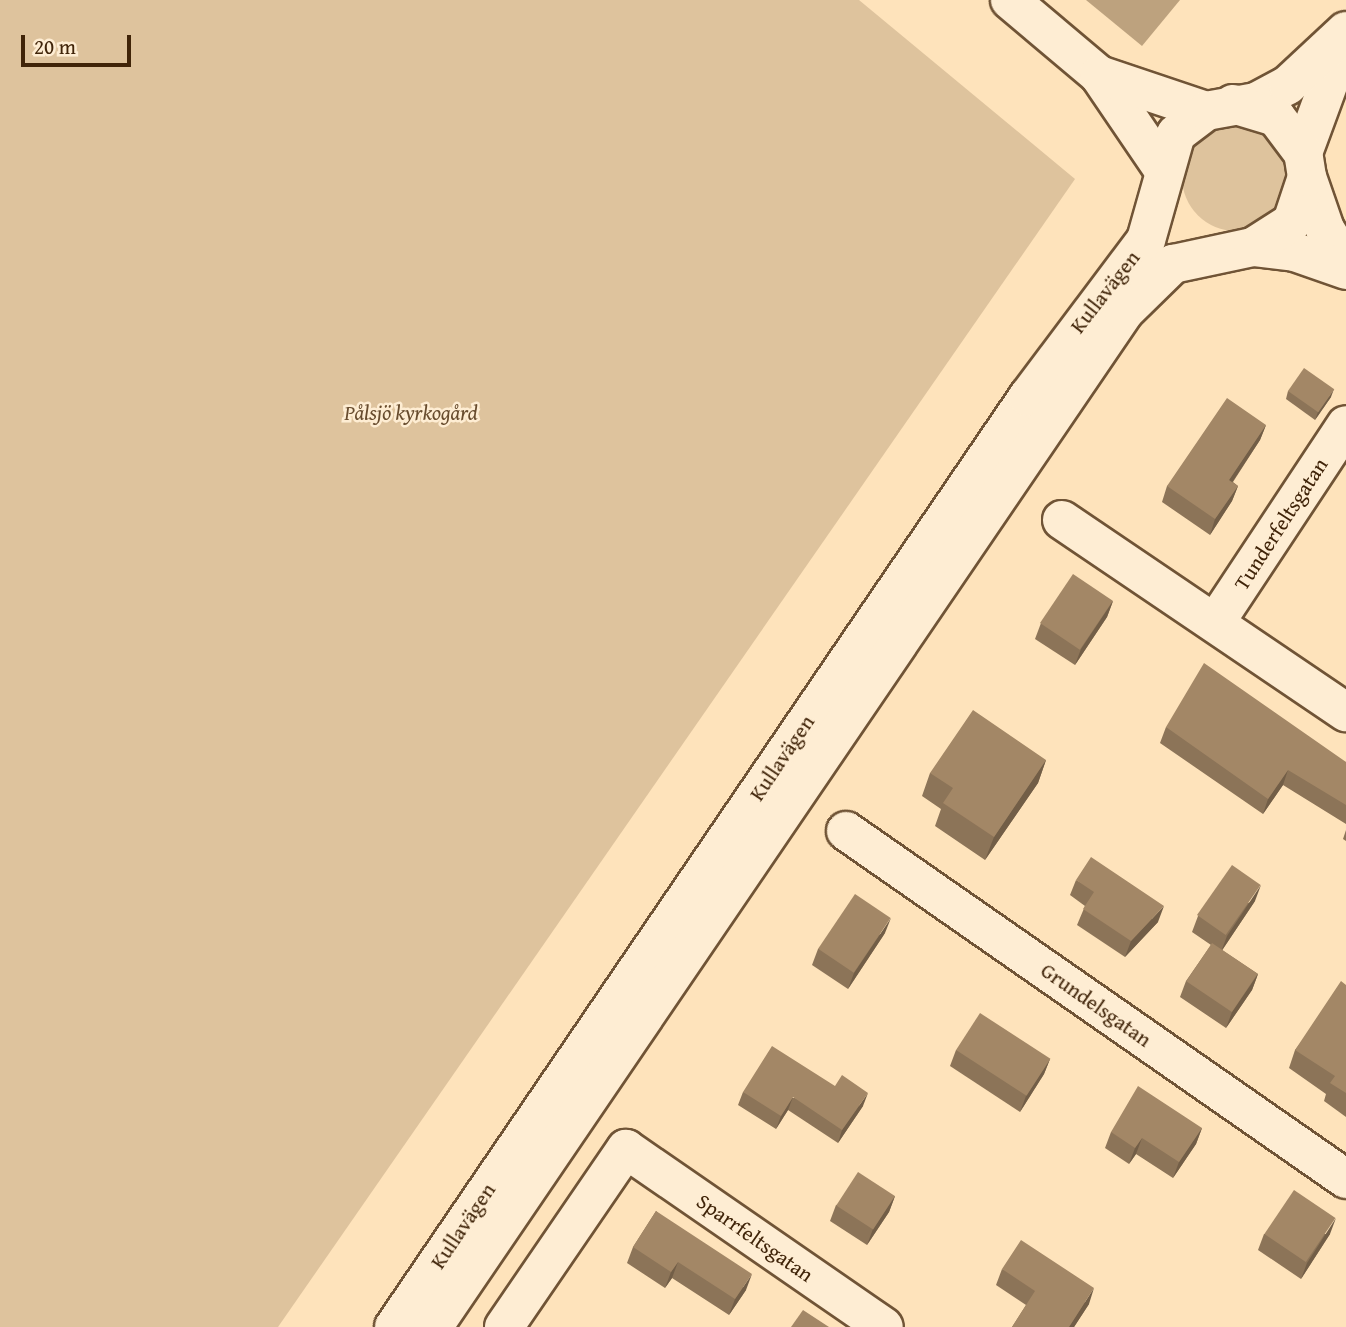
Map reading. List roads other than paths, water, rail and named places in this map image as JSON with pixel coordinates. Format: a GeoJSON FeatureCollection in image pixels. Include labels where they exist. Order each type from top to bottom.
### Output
{"type":"FeatureCollection","features":[{"type":"Feature","properties":{"kind":"street"},"geometry":{"type":"LineString","coordinates":[[1010,0],[1099,75],[1163,178],[1184,229],[1240,248],[1295,252],[1346,270]]}},
{"type":"Feature","properties":{"kind":"street","name":"Kullavägen"},"geometry":{"type":"LineString","coordinates":[[394,1327],[1028,397],[1146,240],[1176,134],[1219,108],[1256,102],[1288,85],[1346,31]]}},
{"type":"Feature","properties":{"kind":"street","name":"Kullavägen"},"geometry":{"type":"LineString","coordinates":[[433,1327],[1124,312],[1173,264],[1240,248],[1292,222],[1305,165],[1346,39]]}},
{"type":"Feature","properties":{"kind":"street"},"geometry":{"type":"LineString","coordinates":[[1099,75],[1219,108],[1276,117],[1305,165],[1325,229],[1346,262]]}},
{"type":"Feature","properties":{"kind":"street","name":"Tunderfeltsgatan"},"geometry":{"type":"LineString","coordinates":[[1215,623],[1346,425]]}},
{"type":"Feature","properties":{"kind":"street"},"geometry":{"type":"LineString","coordinates":[[1062,520],[1346,712]]}},
{"type":"Feature","properties":{"kind":"street","name":"Grundelsgatan"},"geometry":{"type":"LineString","coordinates":[[846,831],[1346,1179]]}},
{"type":"Feature","properties":{"kind":"street","name":"Sparrfeltsgatan"},"geometry":{"type":"LineString","coordinates":[[504,1327],[625,1149],[884,1327]]}},
{"type":"Feature","properties":{"kind":"park label","name":"Pålsjö kyrkogård"},"geometry":{"type":"Point","coordinates":[411,413]}}]}
